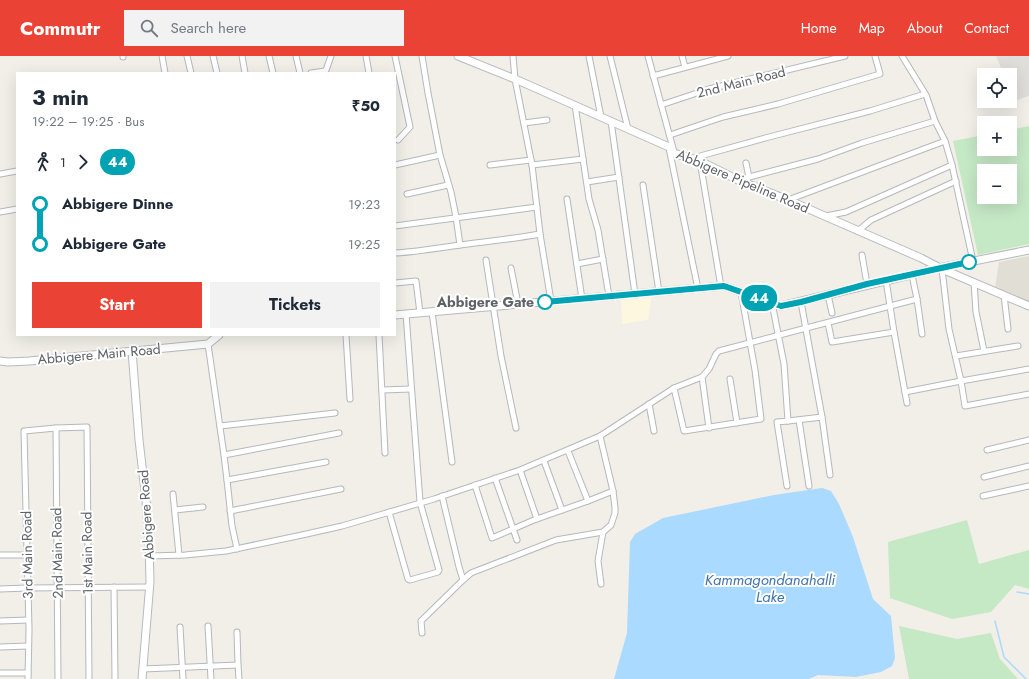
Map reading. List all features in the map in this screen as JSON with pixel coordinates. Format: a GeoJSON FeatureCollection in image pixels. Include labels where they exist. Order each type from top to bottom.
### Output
{"type":"FeatureCollection","features":[{"type":"Feature","properties":{"kind":"street"},"geometry":{"type":"LineString","coordinates":[[162,56],[164,72]]}},
{"type":"Feature","properties":{"kind":"street"},"geometry":{"type":"LineString","coordinates":[[187,56],[191,72]]}},
{"type":"Feature","properties":{"kind":"street"},"geometry":{"type":"LineString","coordinates":[[213,56],[217,72]]}},
{"type":"Feature","properties":{"kind":"street"},"geometry":{"type":"LineString","coordinates":[[242,56],[246,72]]}},
{"type":"Feature","properties":{"kind":"street"},"geometry":{"type":"LineString","coordinates":[[269,56],[273,72]]}},
{"type":"Feature","properties":{"kind":"street"},"geometry":{"type":"LineString","coordinates":[[296,56],[300,72]]}},
{"type":"Feature","properties":{"kind":"street"},"geometry":{"type":"LineString","coordinates":[[325,72],[331,56]]}},
{"type":"Feature","properties":{"kind":"street"},"geometry":{"type":"LineString","coordinates":[[366,56],[369,72]]}},
{"type":"Feature","properties":{"kind":"street"},"geometry":{"type":"LineString","coordinates":[[395,56],[410,127],[396,140]]}},
{"type":"Feature","properties":{"kind":"street"},"geometry":{"type":"LineString","coordinates":[[422,56],[440,155],[456,217],[460,245]]}},
{"type":"Feature","properties":{"kind":"street","name":"Abbigere Pipeline Road"},"geometry":{"type":"LineString","coordinates":[[458,56],[515,79],[669,147],[674,153],[700,161],[738,180],[788,200],[921,258],[941,269],[1029,306]]}},
{"type":"Feature","properties":{"kind":"street"},"geometry":{"type":"LineString","coordinates":[[513,56],[515,79],[532,163],[540,234],[551,301]]}},
{"type":"Feature","properties":{"kind":"street"},"geometry":{"type":"LineString","coordinates":[[589,56],[601,117]]}},
{"type":"Feature","properties":{"kind":"street"},"geometry":{"type":"LineString","coordinates":[[610,56],[628,129]]}},
{"type":"Feature","properties":{"kind":"street"},"geometry":{"type":"LineString","coordinates":[[648,56],[674,153]]}},
{"type":"Feature","properties":{"kind":"street"},"geometry":{"type":"LineString","coordinates":[[682,56],[685,68]]}},
{"type":"Feature","properties":{"kind":"street"},"geometry":{"type":"LineString","coordinates":[[653,76],[685,68],[711,58],[728,56]]}},
{"type":"Feature","properties":{"kind":"street","name":"2nd Main Road"},"geometry":{"type":"LineString","coordinates":[[661,105],[709,89],[845,56]]}},
{"type":"Feature","properties":{"kind":"street"},"geometry":{"type":"LineString","coordinates":[[670,135],[723,117],[778,104],[880,74],[875,56]]}},
{"type":"Feature","properties":{"kind":"street"},"geometry":{"type":"LineString","coordinates":[[902,56],[925,94],[935,121],[945,141],[956,181],[973,261]]}},
{"type":"Feature","properties":{"kind":"street"},"geometry":{"type":"LineString","coordinates":[[691,159],[925,94]]}},
{"type":"Feature","properties":{"kind":"street"},"geometry":{"type":"LineString","coordinates":[[574,105],[589,198],[598,230],[610,296]]}},
{"type":"Feature","properties":{"kind":"street"},"geometry":{"type":"LineString","coordinates":[[524,123],[547,120]]}},
{"type":"Feature","properties":{"kind":"street"},"geometry":{"type":"LineString","coordinates":[[610,121],[635,294]]}},
{"type":"Feature","properties":{"kind":"street"},"geometry":{"type":"LineString","coordinates":[[738,180],[818,159],[862,143],[935,121]]}},
{"type":"Feature","properties":{"kind":"street"},"geometry":{"type":"LineString","coordinates":[[788,200],[945,141]]}},
{"type":"Feature","properties":{"kind":"street"},"geometry":{"type":"LineString","coordinates":[[669,147],[698,289]]}},
{"type":"Feature","properties":{"kind":"street"},"geometry":{"type":"LineString","coordinates":[[396,165],[440,155]]}},
{"type":"Feature","properties":{"kind":"street"},"geometry":{"type":"LineString","coordinates":[[490,165],[583,159]]}},
{"type":"Feature","properties":{"kind":"street"},"geometry":{"type":"LineString","coordinates":[[700,161],[721,287]]}},
{"type":"Feature","properties":{"kind":"street"},"geometry":{"type":"LineString","coordinates":[[746,163],[749,177]]}},
{"type":"Feature","properties":{"kind":"street"},"geometry":{"type":"LineString","coordinates":[[825,217],[846,212],[952,165]]}},
{"type":"Feature","properties":{"kind":"street"},"geometry":{"type":"LineString","coordinates":[[0,174],[16,171]]}},
{"type":"Feature","properties":{"kind":"street"},"geometry":{"type":"LineString","coordinates":[[587,182],[619,178]]}},
{"type":"Feature","properties":{"kind":"street"},"geometry":{"type":"LineString","coordinates":[[858,231],[871,220],[956,181]]}},
{"type":"Feature","properties":{"kind":"street"},"geometry":{"type":"LineString","coordinates":[[407,194],[448,185]]}},
{"type":"Feature","properties":{"kind":"street"},"geometry":{"type":"LineString","coordinates":[[643,185],[659,292]]}},
{"type":"Feature","properties":{"kind":"street"},"geometry":{"type":"LineString","coordinates":[[567,199],[582,299]]}},
{"type":"Feature","properties":{"kind":"street"},"geometry":{"type":"LineString","coordinates":[[396,226],[537,207]]}},
{"type":"Feature","properties":{"kind":"street"},"geometry":{"type":"LineString","coordinates":[[0,212],[16,209]]}},
{"type":"Feature","properties":{"kind":"street"},"geometry":{"type":"LineString","coordinates":[[396,253],[419,252],[460,245],[516,239],[540,234]]}},
{"type":"Feature","properties":{"kind":"street"},"geometry":{"type":"LineString","coordinates":[[396,315],[724,286],[781,306],[867,284],[1029,250]]}},
{"type":"Feature","properties":{"kind":"street"},"geometry":{"type":"LineString","coordinates":[[862,255],[867,284]]}},
{"type":"Feature","properties":{"kind":"street"},"geometry":{"type":"LineString","coordinates":[[577,264],[603,259]]}},
{"type":"Feature","properties":{"kind":"street"},"geometry":{"type":"LineString","coordinates":[[486,260],[501,356],[516,428]]}},
{"type":"Feature","properties":{"kind":"street"},"geometry":{"type":"LineString","coordinates":[[511,268],[518,304]]}},
{"type":"Feature","properties":{"kind":"street"},"geometry":{"type":"LineString","coordinates":[[941,269],[949,329],[956,356],[965,406],[1029,394]]}},
{"type":"Feature","properties":{"kind":"street"},"geometry":{"type":"LineString","coordinates":[[912,275],[922,334]]}},
{"type":"Feature","properties":{"kind":"street"},"geometry":{"type":"LineString","coordinates":[[886,280],[907,403]]}},
{"type":"Feature","properties":{"kind":"street"},"geometry":{"type":"LineString","coordinates":[[396,283],[416,281],[420,313]]}},
{"type":"Feature","properties":{"kind":"street"},"geometry":{"type":"LineString","coordinates":[[974,282],[976,312],[984,351]]}},
{"type":"Feature","properties":{"kind":"street"},"geometry":{"type":"LineString","coordinates":[[674,388],[684,431],[761,419],[755,370],[741,292]]}},
{"type":"Feature","properties":{"kind":"street"},"geometry":{"type":"LineString","coordinates":[[828,295],[832,313]]}},
{"type":"Feature","properties":{"kind":"street"},"geometry":{"type":"LineString","coordinates":[[1004,295],[1008,329]]}},
{"type":"Feature","properties":{"kind":"street"},"geometry":{"type":"LineString","coordinates":[[149,556],[179,555],[237,549],[342,526],[442,496],[520,470],[568,451],[600,436],[674,388],[702,377],[709,369],[719,351],[917,299]]}},
{"type":"Feature","properties":{"kind":"street"},"geometry":{"type":"LineString","coordinates":[[801,302],[822,417],[830,475]]}},
{"type":"Feature","properties":{"kind":"street"},"geometry":{"type":"LineString","coordinates":[[772,303],[784,364],[788,421]]}},
{"type":"Feature","properties":{"kind":"street"},"geometry":{"type":"LineString","coordinates":[[432,312],[452,462]]}},
{"type":"Feature","properties":{"kind":"street"},"geometry":{"type":"LineString","coordinates":[[389,512],[408,579],[410,580],[438,572],[439,570],[420,502],[406,314]]}},
{"type":"Feature","properties":{"kind":"street"},"geometry":{"type":"LineString","coordinates":[[828,323],[832,342],[894,332]]}},
{"type":"Feature","properties":{"kind":"street"},"geometry":{"type":"LineString","coordinates":[[218,336],[208,344],[224,455],[230,511],[237,549]]}},
{"type":"Feature","properties":{"kind":"street"},"geometry":{"type":"LineString","coordinates":[[346,336],[350,399]]}},
{"type":"Feature","properties":{"kind":"street"},"geometry":{"type":"LineString","coordinates":[[380,336],[385,453]]}},
{"type":"Feature","properties":{"kind":"street","name":"Abbigere Main Road"},"geometry":{"type":"LineString","coordinates":[[0,361],[29,361],[208,344]]}},
{"type":"Feature","properties":{"kind":"street"},"geometry":{"type":"LineString","coordinates":[[956,356],[1018,346]]}},
{"type":"Feature","properties":{"kind":"street","name":"Abbigere Road"},"geometry":{"type":"LineString","coordinates":[[132,351],[139,440],[146,500],[149,556],[149,587],[142,679]]}},
{"type":"Feature","properties":{"kind":"street"},"geometry":{"type":"LineString","coordinates":[[905,392],[1029,369]]}},
{"type":"Feature","properties":{"kind":"street"},"geometry":{"type":"LineString","coordinates":[[702,377],[710,428]]}},
{"type":"Feature","properties":{"kind":"street"},"geometry":{"type":"LineString","coordinates":[[730,379],[737,423]]}},
{"type":"Feature","properties":{"kind":"street"},"geometry":{"type":"LineString","coordinates":[[382,390],[411,389]]}},
{"type":"Feature","properties":{"kind":"street"},"geometry":{"type":"LineString","coordinates":[[649,404],[654,431]]}},
{"type":"Feature","properties":{"kind":"street"},"geometry":{"type":"LineString","coordinates":[[220,426],[335,413]]}},
{"type":"Feature","properties":{"kind":"street"},"geometry":{"type":"LineString","coordinates":[[787,486],[777,422],[822,417]]}},
{"type":"Feature","properties":{"kind":"street"},"geometry":{"type":"LineString","coordinates":[[799,420],[809,486]]}},
{"type":"Feature","properties":{"kind":"street","name":"1st Main Road"},"geometry":{"type":"LineString","coordinates":[[56,428],[86,427],[89,679]]}},
{"type":"Feature","properties":{"kind":"street","name":"2nd Main Road"},"geometry":{"type":"LineString","coordinates":[[56,428],[58,679]]}},
{"type":"Feature","properties":{"kind":"street","name":"3rd Main Road"},"geometry":{"type":"LineString","coordinates":[[28,679],[24,431],[56,428]]}},
{"type":"Feature","properties":{"kind":"street"},"geometry":{"type":"LineString","coordinates":[[224,455],[339,433]]}},
{"type":"Feature","properties":{"kind":"street"},"geometry":{"type":"LineString","coordinates":[[422,633],[421,621],[471,574],[556,540],[603,532],[611,525],[615,513],[613,491],[600,436]]}},
{"type":"Feature","properties":{"kind":"street"},"geometry":{"type":"LineString","coordinates":[[987,450],[1029,440]]}},
{"type":"Feature","properties":{"kind":"street"},"geometry":{"type":"LineString","coordinates":[[568,451],[588,501]]}},
{"type":"Feature","properties":{"kind":"street"},"geometry":{"type":"LineString","coordinates":[[544,461],[562,510]]}},
{"type":"Feature","properties":{"kind":"street"},"geometry":{"type":"LineString","coordinates":[[227,480],[326,462]]}},
{"type":"Feature","properties":{"kind":"street"},"geometry":{"type":"LineString","coordinates":[[984,477],[1029,466]]}},
{"type":"Feature","properties":{"kind":"street"},"geometry":{"type":"LineString","coordinates":[[520,470],[537,519]]}},
{"type":"Feature","properties":{"kind":"street"},"geometry":{"type":"LineString","coordinates":[[495,478],[517,540]]}},
{"type":"Feature","properties":{"kind":"street"},"geometry":{"type":"LineString","coordinates":[[475,485],[492,538],[537,519],[613,491]]}},
{"type":"Feature","properties":{"kind":"street"},"geometry":{"type":"LineString","coordinates":[[983,496],[1029,486]]}},
{"type":"Feature","properties":{"kind":"street"},"geometry":{"type":"LineString","coordinates":[[230,511],[340,489]]}},
{"type":"Feature","properties":{"kind":"street"},"geometry":{"type":"LineString","coordinates":[[173,494],[179,555]]}},
{"type":"Feature","properties":{"kind":"street"},"geometry":{"type":"LineString","coordinates":[[442,496],[463,580]]}},
{"type":"Feature","properties":{"kind":"street"},"geometry":{"type":"LineString","coordinates":[[175,510],[203,507]]}},
{"type":"Feature","properties":{"kind":"street"},"geometry":{"type":"LineString","coordinates":[[602,584],[598,561],[603,532]]}},
{"type":"Feature","properties":{"kind":"street"},"geometry":{"type":"LineString","coordinates":[[0,555],[26,554]]}},
{"type":"Feature","properties":{"kind":"street"},"geometry":{"type":"LineString","coordinates":[[0,589],[57,587],[149,587]]}},
{"type":"Feature","properties":{"kind":"street"},"geometry":{"type":"LineString","coordinates":[[114,587],[116,679]]}},
{"type":"Feature","properties":{"kind":"street"},"geometry":{"type":"LineString","coordinates":[[0,621],[28,620]]}},
{"type":"Feature","properties":{"kind":"street"},"geometry":{"type":"LineString","coordinates":[[208,626],[211,679]]}},
{"type":"Feature","properties":{"kind":"street"},"geometry":{"type":"LineString","coordinates":[[180,627],[183,679]]}},
{"type":"Feature","properties":{"kind":"street"},"geometry":{"type":"LineString","coordinates":[[237,632],[239,679]]}},
{"type":"Feature","properties":{"kind":"street"},"geometry":{"type":"LineString","coordinates":[[0,647],[28,646]]}},
{"type":"Feature","properties":{"kind":"street"},"geometry":{"type":"LineString","coordinates":[[142,670],[238,665]]}},
{"type":"Feature","properties":{"kind":"street"},"geometry":{"type":"LineString","coordinates":[[0,673],[28,672]]}},
{"type":"Feature","properties":{"kind":"shaded area"},"geometry":{"type":"Polygon","coordinates":[[[996,56],[1029,56],[1029,96],[1017,100],[1017,68],[1001,68],[996,56]]]}},
{"type":"Feature","properties":{"kind":"shaded area"},"geometry":{"type":"Polygon","coordinates":[[[1029,256],[1029,303],[995,288],[999,262],[1029,256]]]}},
{"type":"Feature","properties":{"kind":"shaded area"},"geometry":{"type":"Polygon","coordinates":[[[652,293],[648,320],[622,324],[621,295],[652,293]]]}},
{"type":"Feature","properties":{"kind":"green space"},"geometry":{"type":"Polygon","coordinates":[[[1029,126],[1029,244],[978,255],[953,141],[977,136],[977,156],[1017,156],[1017,129],[1029,126]]]}},
{"type":"Feature","properties":{"kind":"green space"},"geometry":{"type":"Polygon","coordinates":[[[967,520],[979,564],[1029,550],[1029,589],[1015,585],[991,612],[952,619],[890,598],[888,542],[967,520]]]}},
{"type":"Feature","properties":{"kind":"green space"},"geometry":{"type":"Polygon","coordinates":[[[899,626],[957,639],[991,633],[1000,659],[1018,679],[909,679],[899,626]]]}},
{"type":"Feature","properties":{"kind":"water","name":"Kammagondanahalli Lake"},"geometry":{"type":"Polygon","coordinates":[[[822,488],[831,491],[839,504],[853,537],[873,599],[891,616],[895,658],[892,666],[881,672],[856,677],[818,675],[809,679],[614,679],[627,633],[630,542],[635,534],[663,518],[774,495],[822,488]]]}},
{"type":"Feature","properties":{"kind":"waterway"},"geometry":{"type":"LineString","coordinates":[[1017,592],[1029,594]]}},
{"type":"Feature","properties":{"kind":"waterway"},"geometry":{"type":"LineString","coordinates":[[995,621],[1004,657],[1026,679]]}},
{"type":"Feature","properties":{"kind":"bus line","name":"44"},"geometry":{"type":"LineString","coordinates":[[545,302],[724,286],[781,306],[867,284],[969,262]]}},
{"type":"Feature","properties":{"kind":"place","name":"Abbigere Gate"},"geometry":{"type":"Point","coordinates":[545,302]}}]}
